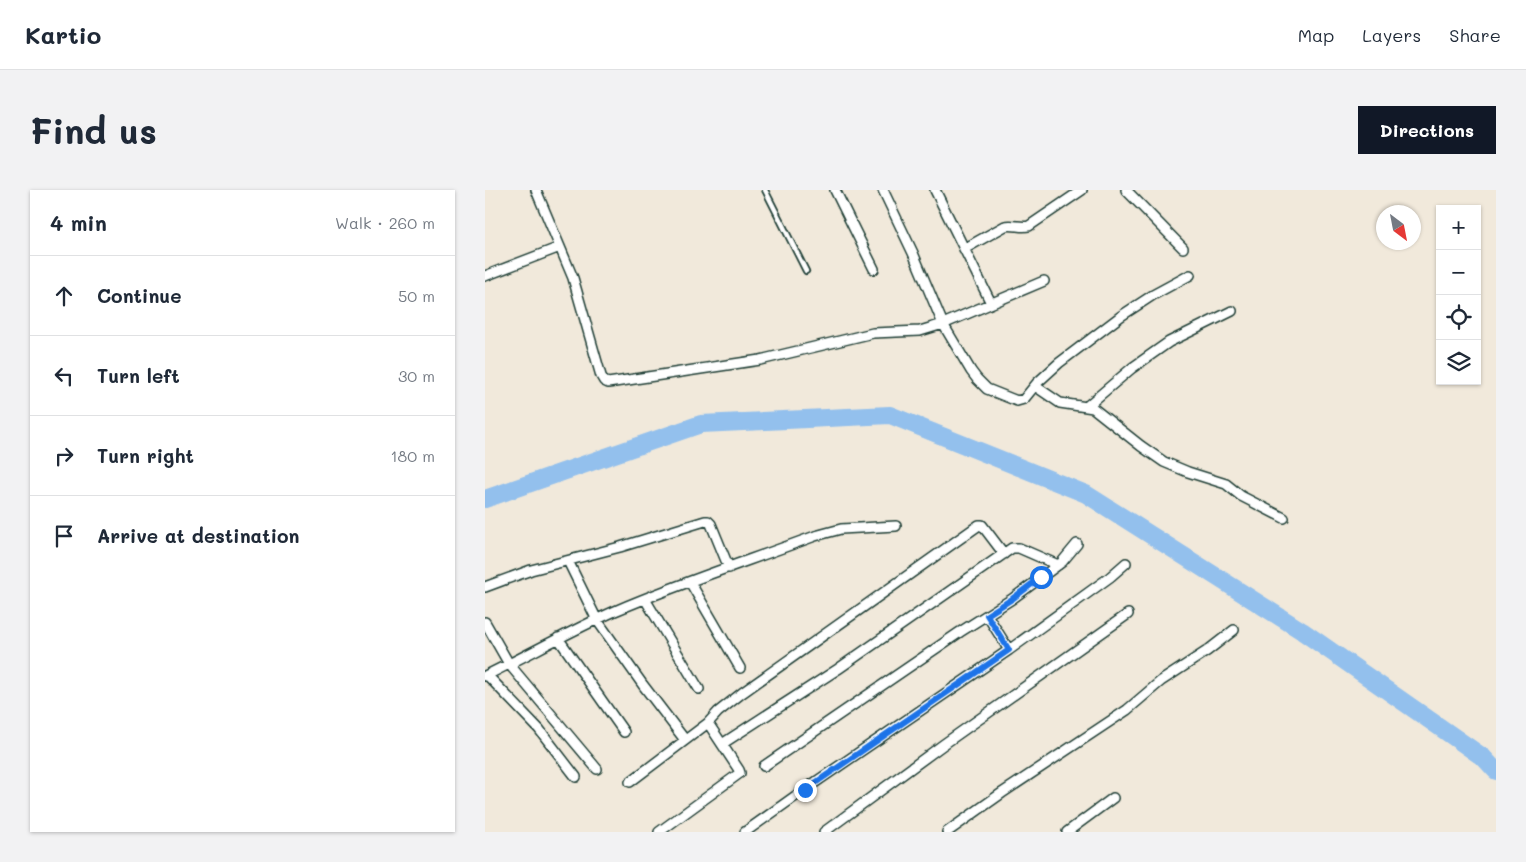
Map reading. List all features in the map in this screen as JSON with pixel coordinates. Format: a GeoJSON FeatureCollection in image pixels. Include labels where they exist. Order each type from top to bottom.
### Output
{"type":"FeatureCollection","features":[{"type":"Feature","properties":{"kind":"street"},"geometry":{"type":"LineString","coordinates":[[536,190],[573,278],[601,376],[608,383],[760,360],[873,333],[921,331],[943,324],[1044,281]]}},
{"type":"Feature","properties":{"kind":"street"},"geometry":{"type":"LineString","coordinates":[[835,190],[874,270]]}},
{"type":"Feature","properties":{"kind":"street"},"geometry":{"type":"LineString","coordinates":[[883,190],[913,253],[943,324],[971,371],[987,389],[1019,401],[1024,399],[1059,363],[1121,316],[1153,295],[1191,275]]}},
{"type":"Feature","properties":{"kind":"street"},"geometry":{"type":"LineString","coordinates":[[946,190],[936,192],[991,303]]}},
{"type":"Feature","properties":{"kind":"street"},"geometry":{"type":"LineString","coordinates":[[1126,190],[1183,248]]}},
{"type":"Feature","properties":{"kind":"street"},"geometry":{"type":"LineString","coordinates":[[964,249],[1005,226],[1029,226],[1076,192]]}},
{"type":"Feature","properties":{"kind":"street"},"geometry":{"type":"LineString","coordinates":[[485,276],[560,247]]}},
{"type":"Feature","properties":{"kind":"street"},"geometry":{"type":"LineString","coordinates":[[1086,406],[1132,368],[1169,342],[1232,311]]}},
{"type":"Feature","properties":{"kind":"street"},"geometry":{"type":"LineString","coordinates":[[1035,386],[1060,403],[1086,406],[1095,410],[1165,462],[1188,472],[1226,484],[1241,496],[1284,518]]}},
{"type":"Feature","properties":{"kind":"street"},"geometry":{"type":"LineString","coordinates":[[485,586],[515,574],[620,548],[707,520],[711,524],[729,568]]}},
{"type":"Feature","properties":{"kind":"street"},"geometry":{"type":"LineString","coordinates":[[631,782],[708,723],[718,712],[742,693],[979,525],[982,525],[1003,554]]}},
{"type":"Feature","properties":{"kind":"street"},"geometry":{"type":"LineString","coordinates":[[576,777],[539,729],[486,676],[597,620],[690,582],[828,532],[841,529],[896,526]]}},
{"type":"Feature","properties":{"kind":"street"},"geometry":{"type":"LineString","coordinates":[[764,766],[960,632],[1012,599],[1058,565],[1077,544]]}},
{"type":"Feature","properties":{"kind":"street"},"geometry":{"type":"LineString","coordinates":[[723,744],[838,669],[1012,548],[1017,547],[1058,565]]}},
{"type":"Feature","properties":{"kind":"street"},"geometry":{"type":"LineString","coordinates":[[568,561],[597,620],[685,740]]}},
{"type":"Feature","properties":{"kind":"street"},"geometry":{"type":"LineString","coordinates":[[745,832],[1009,650],[1110,577],[1126,563]]}},
{"type":"Feature","properties":{"kind":"street"},"geometry":{"type":"LineString","coordinates":[[690,582],[740,668]]}},
{"type":"Feature","properties":{"kind":"street"},"geometry":{"type":"LineString","coordinates":[[645,600],[699,689]]}},
{"type":"Feature","properties":{"kind":"street"},"geometry":{"type":"LineString","coordinates":[[824,832],[944,744],[1128,614]]}},
{"type":"Feature","properties":{"kind":"street"},"geometry":{"type":"LineString","coordinates":[[987,615],[1009,650]]}},
{"type":"Feature","properties":{"kind":"street"},"geometry":{"type":"LineString","coordinates":[[485,622],[509,664],[597,770]]}},
{"type":"Feature","properties":{"kind":"street"},"geometry":{"type":"LineString","coordinates":[[947,832],[1127,710],[1161,681],[1207,651],[1234,630]]}},
{"type":"Feature","properties":{"kind":"street"},"geometry":{"type":"LineString","coordinates":[[559,638],[624,732]]}},
{"type":"Feature","properties":{"kind":"street"},"geometry":{"type":"LineString","coordinates":[[659,832],[740,774],[723,744],[708,723]]}},
{"type":"Feature","properties":{"kind":"street"},"geometry":{"type":"LineString","coordinates":[[1067,832],[1113,798]]}},
{"type":"Feature","properties":{"kind":"lane"},"geometry":{"type":"LineString","coordinates":[[765,190],[806,271]]}},
{"type":"Feature","properties":{"kind":"waterway"},"geometry":{"type":"LineString","coordinates":[[485,499],[701,424],[890,415],[1086,494],[1302,631],[1484,758],[1496,771]]}},
{"type":"Feature","properties":{"kind":"route"},"geometry":{"type":"LineString","coordinates":[[805,790],[1009,650],[987,615],[1041,577]]}}]}
